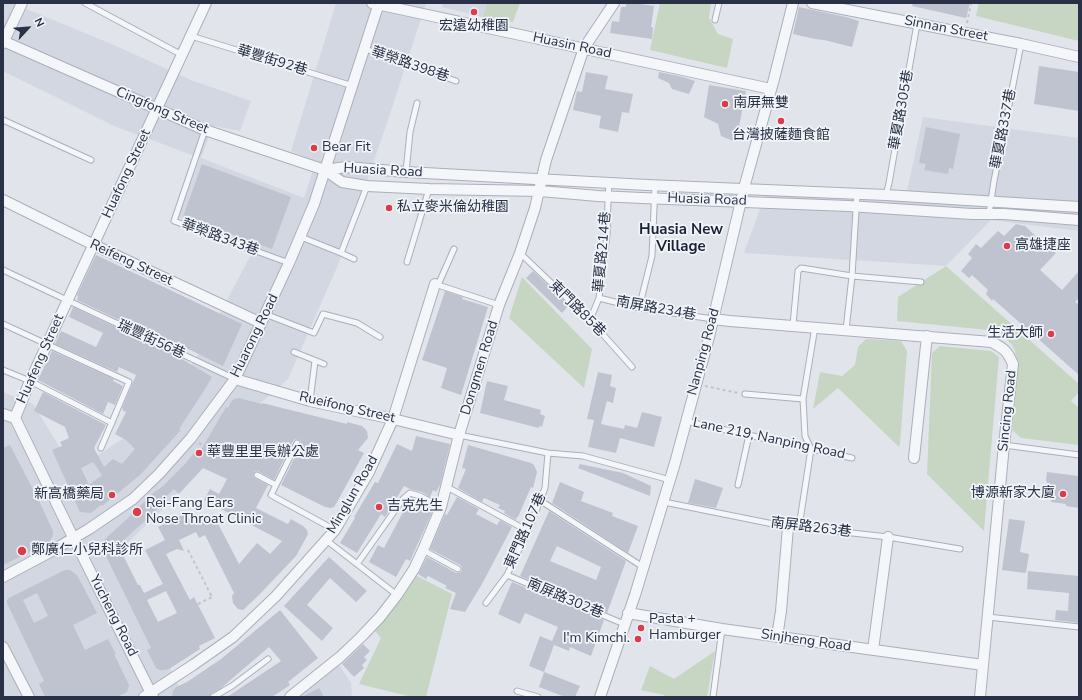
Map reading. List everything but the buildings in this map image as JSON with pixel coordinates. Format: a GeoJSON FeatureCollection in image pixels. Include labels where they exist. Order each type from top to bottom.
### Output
{"type":"FeatureCollection","features":[{"type":"Feature","properties":{"kind":"street"},"geometry":{"type":"LineString","coordinates":[[3,42],[22,3]]}},
{"type":"Feature","properties":{"kind":"street","name":"Huafong Street"},"geometry":{"type":"LineString","coordinates":[[68,301],[206,3]]}},
{"type":"Feature","properties":{"kind":"street","name":"Dongmen Road"},"geometry":{"type":"LineString","coordinates":[[290,697],[340,657],[380,617],[414,569],[423,550],[441,507],[459,436],[499,305],[520,253],[535,208],[546,160],[584,48],[614,3]]}},
{"type":"Feature","properties":{"kind":"street","name":"Nanping Road"},"geometry":{"type":"LineString","coordinates":[[600,697],[635,595],[664,502],[713,319],[744,188],[771,89],[792,3]]}},
{"type":"Feature","properties":{"kind":"street","name":"Sinnan Street"},"geometry":{"type":"LineString","coordinates":[[812,3],[1021,44],[1079,57]]}},
{"type":"Feature","properties":{"kind":"street","name":"Huasin Road"},"geometry":{"type":"LineString","coordinates":[[377,4],[771,89]]}},
{"type":"Feature","properties":{"kind":"street","name":"Huarong Road"},"geometry":{"type":"LineString","coordinates":[[3,577],[74,538],[133,499],[160,474],[191,438],[235,379],[301,237],[314,204],[365,49],[377,4]]}},
{"type":"Feature","properties":{"kind":"street","name":"Cingfong Street"},"geometry":{"type":"LineString","coordinates":[[3,42],[205,130],[326,170]]}},
{"type":"Feature","properties":{"kind":"street","name":"Huasia Road"},"geometry":{"type":"LineString","coordinates":[[326,170],[346,167],[542,180],[886,195],[1079,207]]}},
{"type":"Feature","properties":{"kind":"street","name":"Huasia Road"},"geometry":{"type":"LineString","coordinates":[[326,170],[342,182],[367,186],[429,189],[540,191],[598,196],[857,206],[1079,220]]}},
{"type":"Feature","properties":{"kind":"street","name":"Reifeng Street"},"geometry":{"type":"LineString","coordinates":[[3,200],[260,324]]}},
{"type":"Feature","properties":{"kind":"street","name":"Minglun Road"},"geometry":{"type":"LineString","coordinates":[[149,696],[233,637],[276,596],[335,530],[369,472],[393,419],[437,285]]}},
{"type":"Feature","properties":{"kind":"street","name":"Huafeng Street"},"geometry":{"type":"LineString","coordinates":[[15,418],[30,381],[68,301]]}},
{"type":"Feature","properties":{"kind":"street","name":"Sincing Road"},"geometry":{"type":"LineString","coordinates":[[713,319],[992,342],[1003,348],[1008,354],[1013,364],[980,697]]}},
{"type":"Feature","properties":{"kind":"street"},"geometry":{"type":"LineString","coordinates":[[914,458],[927,336]]}},
{"type":"Feature","properties":{"kind":"street","name":"Rueifong Street"},"geometry":{"type":"LineString","coordinates":[[235,379],[310,401],[393,419],[459,436]]}},
{"type":"Feature","properties":{"kind":"street"},"geometry":{"type":"LineString","coordinates":[[3,414],[15,418]]}},
{"type":"Feature","properties":{"kind":"street","name":"Yucheng Road"},"geometry":{"type":"LineString","coordinates":[[15,418],[149,696]]}},
{"type":"Feature","properties":{"kind":"street"},"geometry":{"type":"LineString","coordinates":[[777,636],[781,611],[788,527]]}},
{"type":"Feature","properties":{"kind":"street"},"geometry":{"type":"LineString","coordinates":[[873,650],[888,537]]}},
{"type":"Feature","properties":{"kind":"street","name":"Sinjheng Road"},"geometry":{"type":"LineString","coordinates":[[628,612],[722,629],[983,665]]}},
{"type":"Feature","properties":{"kind":"street"},"geometry":{"type":"LineString","coordinates":[[3,647],[29,697]]}},
{"type":"Feature","properties":{"kind":"lane"},"geometry":{"type":"LineString","coordinates":[[85,3],[182,55]]}},
{"type":"Feature","properties":{"kind":"lane"},"geometry":{"type":"LineString","coordinates":[[715,20],[719,3]]}},
{"type":"Feature","properties":{"kind":"lane","name":"華夏路305巷"},"geometry":{"type":"LineString","coordinates":[[886,195],[917,24]]}},
{"type":"Feature","properties":{"kind":"lane","name":"華豐街92巷"},"geometry":{"type":"LineString","coordinates":[[191,36],[353,86]]}},
{"type":"Feature","properties":{"kind":"lane","name":"華夏路337巷"},"geometry":{"type":"LineString","coordinates":[[989,214],[990,202],[1021,44]]}},
{"type":"Feature","properties":{"kind":"lane","name":"華榮路398巷"},"geometry":{"type":"LineString","coordinates":[[365,49],[456,81]]}},
{"type":"Feature","properties":{"kind":"lane"},"geometry":{"type":"LineString","coordinates":[[406,172],[410,132],[417,103]]}},
{"type":"Feature","properties":{"kind":"lane"},"geometry":{"type":"LineString","coordinates":[[3,120],[91,160]]}},
{"type":"Feature","properties":{"kind":"lane","name":"華榮路343巷"},"geometry":{"type":"LineString","coordinates":[[205,130],[174,221],[289,263]]}},
{"type":"Feature","properties":{"kind":"lane","name":"華夏路214巷"},"geometry":{"type":"LineString","coordinates":[[590,320],[599,298],[607,235],[609,182]]}},
{"type":"Feature","properties":{"kind":"lane"},"geometry":{"type":"LineString","coordinates":[[639,308],[652,256],[655,185]]}},
{"type":"Feature","properties":{"kind":"lane"},"geometry":{"type":"LineString","coordinates":[[341,254],[367,186]]}},
{"type":"Feature","properties":{"kind":"lane"},"geometry":{"type":"LineString","coordinates":[[407,262],[429,189]]}},
{"type":"Feature","properties":{"kind":"lane"},"geometry":{"type":"LineString","coordinates":[[846,330],[852,276],[857,194]]}},
{"type":"Feature","properties":{"kind":"lane"},"geometry":{"type":"LineString","coordinates":[[301,237],[354,259]]}},
{"type":"Feature","properties":{"kind":"lane"},"geometry":{"type":"LineString","coordinates":[[454,249],[437,285],[499,305]]}},
{"type":"Feature","properties":{"kind":"lane","name":"東門路85巷"},"geometry":{"type":"LineString","coordinates":[[520,253],[590,320],[632,367]]}},
{"type":"Feature","properties":{"kind":"lane"},"geometry":{"type":"LineString","coordinates":[[793,325],[798,270],[801,268],[852,276],[921,282]]}},
{"type":"Feature","properties":{"kind":"lane","name":"瑞豐街56巷"},"geometry":{"type":"LineString","coordinates":[[3,270],[235,379]]}},
{"type":"Feature","properties":{"kind":"lane","name":"南屏路234巷"},"geometry":{"type":"LineString","coordinates":[[599,298],[639,308],[713,319]]}},
{"type":"Feature","properties":{"kind":"lane"},"geometry":{"type":"LineString","coordinates":[[266,314],[314,333],[324,314],[357,323],[380,337]]}},
{"type":"Feature","properties":{"kind":"lane"},"geometry":{"type":"LineString","coordinates":[[3,324],[129,382],[101,448]]}},
{"type":"Feature","properties":{"kind":"lane"},"geometry":{"type":"LineString","coordinates":[[798,527],[811,449],[805,436],[803,399],[815,327]]}},
{"type":"Feature","properties":{"kind":"lane"},"geometry":{"type":"LineString","coordinates":[[294,352],[324,364]]}},
{"type":"Feature","properties":{"kind":"lane"},"geometry":{"type":"LineString","coordinates":[[310,401],[315,361]]}},
{"type":"Feature","properties":{"kind":"lane"},"geometry":{"type":"LineString","coordinates":[[3,370],[30,381],[112,423]]}},
{"type":"Feature","properties":{"kind":"lane"},"geometry":{"type":"LineString","coordinates":[[745,394],[803,399]]}},
{"type":"Feature","properties":{"kind":"lane","name":"Lane 219, Nanping Road"},"geometry":{"type":"LineString","coordinates":[[685,421],[852,458]]}},
{"type":"Feature","properties":{"kind":"lane"},"geometry":{"type":"LineString","coordinates":[[738,485],[749,435]]}},
{"type":"Feature","properties":{"kind":"lane"},"geometry":{"type":"LineString","coordinates":[[459,436],[548,452],[583,456],[670,480]]}},
{"type":"Feature","properties":{"kind":"lane"},"geometry":{"type":"LineString","coordinates":[[297,443],[270,495],[335,530]]}},
{"type":"Feature","properties":{"kind":"lane"},"geometry":{"type":"LineString","coordinates":[[1004,445],[1079,455]]}},
{"type":"Feature","properties":{"kind":"lane","name":"東門路107巷"},"geometry":{"type":"LineString","coordinates":[[486,603],[507,575],[528,531],[545,488],[548,452]]}},
{"type":"Feature","properties":{"kind":"lane"},"geometry":{"type":"LineString","coordinates":[[257,475],[276,485]]}},
{"type":"Feature","properties":{"kind":"lane"},"geometry":{"type":"LineString","coordinates":[[447,487],[528,531]]}},
{"type":"Feature","properties":{"kind":"lane"},"geometry":{"type":"LineString","coordinates":[[357,564],[403,499],[410,493],[420,496],[441,507]]}},
{"type":"Feature","properties":{"kind":"lane"},"geometry":{"type":"LineString","coordinates":[[540,501],[643,567]]}},
{"type":"Feature","properties":{"kind":"lane","name":"南屏路263巷"},"geometry":{"type":"LineString","coordinates":[[664,502],[788,527],[888,537],[960,548]]}},
{"type":"Feature","properties":{"kind":"lane"},"geometry":{"type":"LineString","coordinates":[[326,540],[397,595]]}},
{"type":"Feature","properties":{"kind":"lane"},"geometry":{"type":"LineString","coordinates":[[423,550],[458,569]]}},
{"type":"Feature","properties":{"kind":"lane","name":"南屏路302巷"},"geometry":{"type":"LineString","coordinates":[[507,575],[624,624]]}},
{"type":"Feature","properties":{"kind":"lane"},"geometry":{"type":"LineString","coordinates":[[988,617],[1079,627]]}},
{"type":"Feature","properties":{"kind":"lane"},"geometry":{"type":"LineString","coordinates":[[713,697],[722,629]]}},
{"type":"Feature","properties":{"kind":"lane"},"geometry":{"type":"LineString","coordinates":[[213,697],[232,686],[268,659]]}},
{"type":"Feature","properties":{"kind":"lane"},"geometry":{"type":"LineString","coordinates":[[518,691],[538,697]]}},
{"type":"Feature","properties":{"kind":"path"},"geometry":{"type":"LineString","coordinates":[[967,27],[971,3]]}},
{"type":"Feature","properties":{"kind":"path"},"geometry":{"type":"LineString","coordinates":[[696,384],[745,394]]}},
{"type":"Feature","properties":{"kind":"path"},"geometry":{"type":"LineString","coordinates":[[191,438],[257,475]]}},
{"type":"Feature","properties":{"kind":"path"},"geometry":{"type":"LineString","coordinates":[[188,550],[212,597],[210,593]]}},
{"type":"Feature","properties":{"kind":"path"},"geometry":{"type":"LineString","coordinates":[[198,604],[212,597]]}},
{"type":"Feature","properties":{"kind":"shaded area"},"geometry":{"type":"Polygon","coordinates":[[[3,3],[12,3],[114,45],[191,80],[251,101],[240,131],[213,126],[201,158],[304,198],[316,161],[291,151],[336,3],[426,3],[389,117],[338,265],[288,379],[230,430],[170,502],[115,555],[184,697],[3,697],[3,392],[33,404],[59,446],[72,473],[150,420],[156,414],[198,355],[255,247],[178,217],[200,158],[114,126],[3,71],[3,3]]]}},
{"type":"Feature","properties":{"kind":"shaded area","name":"宏遠幼稚園"},"geometry":{"type":"Polygon","coordinates":[[[443,3],[487,3],[483,17],[442,7],[443,3]]]}},
{"type":"Feature","properties":{"kind":"shaded area"},"geometry":{"type":"Polygon","coordinates":[[[923,117],[1079,138],[1079,231],[991,220],[946,266],[744,253],[768,187],[907,191],[923,117]]]}},
{"type":"Feature","properties":{"kind":"shaded area"},"geometry":{"type":"Polygon","coordinates":[[[337,662],[351,683],[352,697],[293,697],[337,662]]]}},
{"type":"Feature","properties":{"kind":"green space"},"geometry":{"type":"Polygon","coordinates":[[[487,3],[520,3],[513,22],[483,17],[487,3]]]}},
{"type":"Feature","properties":{"kind":"green space"},"geometry":{"type":"Polygon","coordinates":[[[660,3],[711,3],[709,18],[718,34],[733,39],[727,68],[650,50],[660,3]]]}},
{"type":"Feature","properties":{"kind":"green space"},"geometry":{"type":"Polygon","coordinates":[[[979,3],[1079,3],[1079,41],[976,16],[979,3]]]}},
{"type":"Feature","properties":{"kind":"green space"},"geometry":{"type":"Polygon","coordinates":[[[946,266],[1079,384],[1079,392],[1071,401],[1079,408],[1079,445],[1021,438],[1012,430],[1019,364],[1013,346],[998,331],[897,321],[898,297],[946,266]]]}},
{"type":"Feature","properties":{"kind":"green space"},"geometry":{"type":"Polygon","coordinates":[[[522,277],[592,349],[584,388],[509,318],[522,277]]]}},
{"type":"Feature","properties":{"kind":"green space"},"geometry":{"type":"Polygon","coordinates":[[[866,339],[901,341],[907,351],[899,447],[838,388],[813,409],[820,372],[842,376],[855,365],[858,347],[866,339]]]}},
{"type":"Feature","properties":{"kind":"green space"},"geometry":{"type":"Polygon","coordinates":[[[940,346],[991,351],[999,357],[984,531],[927,474],[932,353],[940,346]]]}},
{"type":"Feature","properties":{"kind":"green space"},"geometry":{"type":"Polygon","coordinates":[[[415,575],[452,594],[426,697],[412,697],[359,684],[381,638],[374,630],[415,575]]]}},
{"type":"Feature","properties":{"kind":"green space"},"geometry":{"type":"Polygon","coordinates":[[[715,651],[707,697],[663,697],[664,695],[641,690],[650,666],[674,679],[715,651]]]}},
{"type":"Feature","properties":{"kind":"place","name":"宏遠幼稚園"},"geometry":{"type":"Point","coordinates":[474,12]}},
{"type":"Feature","properties":{"kind":"place","name":"南屏無雙"},"geometry":{"type":"Point","coordinates":[725,104]}},
{"type":"Feature","properties":{"kind":"place","name":"台灣披薩麵食館"},"geometry":{"type":"Point","coordinates":[781,121]}},
{"type":"Feature","properties":{"kind":"place","name":"Bear Fit"},"geometry":{"type":"Point","coordinates":[314,148]}},
{"type":"Feature","properties":{"kind":"place","name":"私立麥米倫幼稚園"},"geometry":{"type":"Point","coordinates":[389,208]}},
{"type":"Feature","properties":{"kind":"place","name":"高雄捷座"},"geometry":{"type":"Point","coordinates":[1007,246]}},
{"type":"Feature","properties":{"kind":"place","name":"生活大師"},"geometry":{"type":"Point","coordinates":[1051,334]}},
{"type":"Feature","properties":{"kind":"place","name":"華豐里里長辦公處"},"geometry":{"type":"Point","coordinates":[199,453]}},
{"type":"Feature","properties":{"kind":"place","name":"博源新家大廈"},"geometry":{"type":"Point","coordinates":[1063,494]}},
{"type":"Feature","properties":{"kind":"place","name":"新高橋藥局"},"geometry":{"type":"Point","coordinates":[112,495]}},
{"type":"Feature","properties":{"kind":"place","name":"吉克先生"},"geometry":{"type":"Point","coordinates":[379,507]}},
{"type":"Feature","properties":{"kind":"place","name":"Rei-Fang Ears Nose Throat Clinic"},"geometry":{"type":"Point","coordinates":[137,512]}},
{"type":"Feature","properties":{"kind":"place","name":"鄭廣仁小兒科診所"},"geometry":{"type":"Point","coordinates":[22,551]}},
{"type":"Feature","properties":{"kind":"place","name":"Pasta + Hamburger"},"geometry":{"type":"Point","coordinates":[641,628]}},
{"type":"Feature","properties":{"kind":"place","name":"I'm Kimchi."},"geometry":{"type":"Point","coordinates":[638,639]}},
{"type":"Feature","properties":{"kind":"district","name":"Huasia New Village"},"geometry":{"type":"Point","coordinates":[681,238]}}]}
